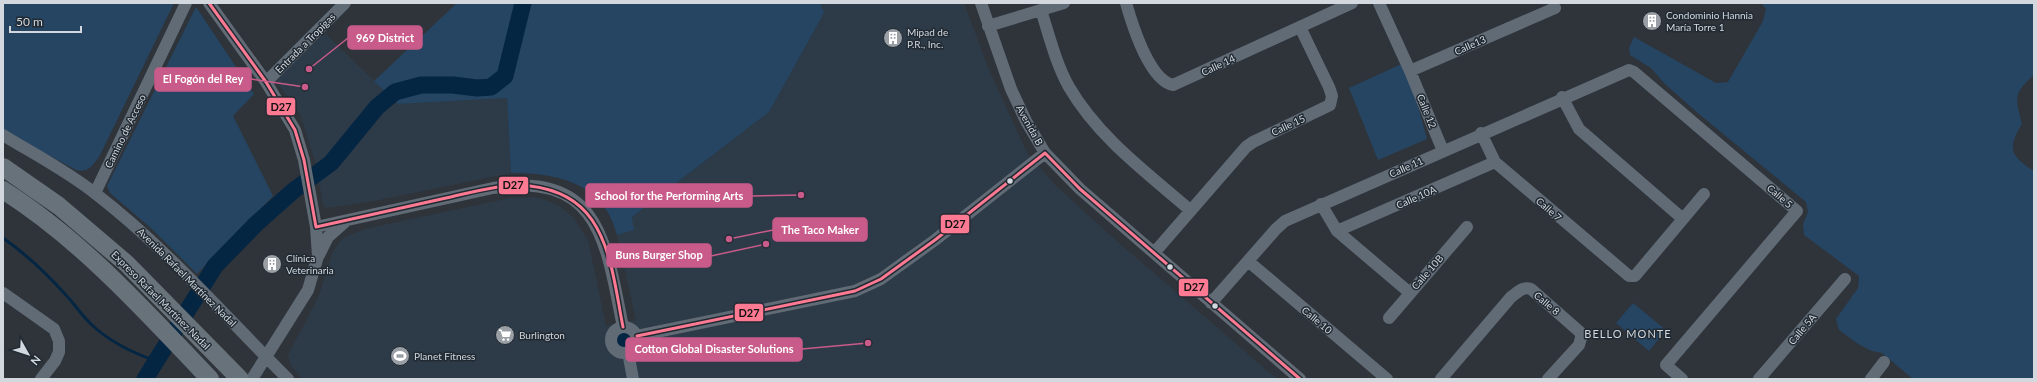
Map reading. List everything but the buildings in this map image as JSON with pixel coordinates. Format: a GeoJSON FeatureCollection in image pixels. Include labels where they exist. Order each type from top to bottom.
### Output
{"type":"FeatureCollection","features":[{"type":"Feature","properties":{"kind":"highway","name":"Expreso Rafael Martínez Nadal"},"geometry":{"type":"LineString","coordinates":[[3,167],[59,206],[127,264],[240,379]]}},
{"type":"Feature","properties":{"kind":"highway","name":"Expreso Rafael Martínez Nadal"},"geometry":{"type":"LineString","coordinates":[[3,190],[22,202],[74,242],[114,279],[210,379]]}},
{"type":"Feature","properties":{"kind":"street","name":"Camino de Acceso"},"geometry":{"type":"LineString","coordinates":[[95,193],[186,3]]}},
{"type":"Feature","properties":{"kind":"street"},"geometry":{"type":"LineString","coordinates":[[209,3],[266,82],[295,130],[304,160],[314,212],[318,256]]}},
{"type":"Feature","properties":{"kind":"street","name":"Entrada a Tropigas"},"geometry":{"type":"LineString","coordinates":[[266,82],[345,3]]}},
{"type":"Feature","properties":{"kind":"street","name":"Avenida B"},"geometry":{"type":"LineString","coordinates":[[981,3],[1011,89],[1026,121],[1045,152],[1080,189],[1300,379]]}},
{"type":"Feature","properties":{"kind":"street"},"geometry":{"type":"LineString","coordinates":[[988,26],[1064,3]]}},
{"type":"Feature","properties":{"kind":"street","name":"Calle 14"},"geometry":{"type":"LineString","coordinates":[[1126,3],[1140,46],[1150,63],[1163,79],[1168,84],[1173,85],[1352,3]]}},
{"type":"Feature","properties":{"kind":"street"},"geometry":{"type":"LineString","coordinates":[[1379,3],[1410,71]]}},
{"type":"Feature","properties":{"kind":"street","name":"Calle13"},"geometry":{"type":"LineString","coordinates":[[1410,71],[1555,8]]}},
{"type":"Feature","properties":{"kind":"street"},"geometry":{"type":"LineString","coordinates":[[1041,10],[1069,86],[1086,112],[1116,146],[1190,210]]}},
{"type":"Feature","properties":{"kind":"street","name":"Calle 15"},"geometry":{"type":"LineString","coordinates":[[1154,253],[1246,147],[1253,142],[1330,105],[1332,96],[1329,87],[1300,27]]}},
{"type":"Feature","properties":{"kind":"street","name":"Calle 11"},"geometry":{"type":"LineString","coordinates":[[1211,303],[1285,221],[1562,97],[1629,70]]}},
{"type":"Feature","properties":{"kind":"street","name":"Calle 5"},"geometry":{"type":"LineString","coordinates":[[1629,70],[1634,72],[1797,211],[1666,365],[1682,379]]}},
{"type":"Feature","properties":{"kind":"street","name":"Calle 12"},"geometry":{"type":"LineString","coordinates":[[1410,71],[1443,150]]}},
{"type":"Feature","properties":{"kind":"street"},"geometry":{"type":"LineString","coordinates":[[1562,97],[1579,129],[1683,219],[1704,194]]}},
{"type":"Feature","properties":{"kind":"street","name":"Calle 7"},"geometry":{"type":"LineString","coordinates":[[1481,133],[1495,162],[1629,276],[1636,276],[1683,219]]}},
{"type":"Feature","properties":{"kind":"street","name":"Avenida Rafael Martínez Nadal"},"geometry":{"type":"LineString","coordinates":[[3,135],[51,163],[95,193],[136,227],[185,272],[288,379]]}},
{"type":"Feature","properties":{"kind":"street"},"geometry":{"type":"LineString","coordinates":[[636,336],[855,291],[881,280],[935,240],[1045,152]]}},
{"type":"Feature","properties":{"kind":"street","name":"Calle 10A"},"geometry":{"type":"LineString","coordinates":[[1337,231],[1495,162]]}},
{"type":"Feature","properties":{"kind":"street"},"geometry":{"type":"LineString","coordinates":[[316,227],[509,185],[535,186],[551,189],[570,198],[586,211],[594,221],[606,250],[623,327]]}},
{"type":"Feature","properties":{"kind":"street"},"geometry":{"type":"LineString","coordinates":[[1321,204],[1337,231],[1410,293]]}},
{"type":"Feature","properties":{"kind":"street"},"geometry":{"type":"LineString","coordinates":[[252,379],[308,290],[318,256],[328,237],[348,220]]}},
{"type":"Feature","properties":{"kind":"street","name":"Calle 10B"},"geometry":{"type":"LineString","coordinates":[[1389,318],[1467,227]]}},
{"type":"Feature","properties":{"kind":"street","name":"Calle 10"},"geometry":{"type":"LineString","coordinates":[[1248,261],[1387,379]]}},
{"type":"Feature","properties":{"kind":"street","name":"Calle 5A"},"geometry":{"type":"LineString","coordinates":[[1759,379],[1845,279]]}},
{"type":"Feature","properties":{"kind":"street","name":"Calle 8"},"geometry":{"type":"LineString","coordinates":[[1441,379],[1511,297],[1520,290],[1526,288],[1531,289],[1581,333],[1582,338],[1579,345],[1548,379]]}},
{"type":"Feature","properties":{"kind":"street"},"geometry":{"type":"LineString","coordinates":[[3,293],[54,329],[59,341],[59,352],[55,361],[41,379]]}},
{"type":"Feature","properties":{"kind":"street"},"geometry":{"type":"LineString","coordinates":[[623,327],[630,328],[636,336],[636,346],[628,352],[618,351],[611,341],[615,330],[623,327]]}},
{"type":"Feature","properties":{"kind":"street"},"geometry":{"type":"LineString","coordinates":[[628,352],[633,379]]}},
{"type":"Feature","properties":{"kind":"street"},"geometry":{"type":"LineString","coordinates":[[1870,379],[1884,362]]}},
{"type":"Feature","properties":{"kind":"shaded area"},"geometry":{"type":"Polygon","coordinates":[[[3,3],[174,3],[100,155],[93,165],[87,169],[80,171],[76,170],[3,130],[3,3]]]}},
{"type":"Feature","properties":{"kind":"shaded area"},"geometry":{"type":"Polygon","coordinates":[[[457,3],[820,3],[824,13],[769,112],[632,217],[634,230],[617,235],[611,217],[602,203],[577,184],[546,175],[511,173],[507,98],[398,104],[374,81],[457,3]]]}},
{"type":"Feature","properties":{"kind":"shaded area"},"geometry":{"type":"Polygon","coordinates":[[[820,3],[964,3],[989,70],[1027,153],[1054,184],[1112,237],[1277,379],[303,379],[291,366],[288,355],[319,296],[333,251],[343,238],[365,229],[510,198],[535,197],[543,199],[559,206],[573,217],[588,240],[606,326],[636,320],[617,235],[633,230],[632,217],[769,112],[824,13],[820,3]]]}},
{"type":"Feature","properties":{"kind":"shaded area"},"geometry":{"type":"Polygon","coordinates":[[[1761,3],[2034,3],[2034,75],[2027,81],[2019,92],[2017,102],[2022,124],[2014,139],[2013,151],[2020,161],[2034,171],[2034,379],[1913,379],[1882,353],[1872,351],[1858,344],[1839,330],[1836,319],[1858,288],[1859,276],[1804,235],[1803,224],[1808,212],[1806,202],[1699,114],[1665,84],[1651,68],[1630,55],[1629,48],[1634,37],[1716,83],[1728,82],[1763,21],[1766,9],[1761,3]]]}},
{"type":"Feature","properties":{"kind":"shaded area"},"geometry":{"type":"Polygon","coordinates":[[[196,7],[254,94],[233,116],[273,196],[197,274],[152,229],[110,193],[107,186],[196,7]]]}},
{"type":"Feature","properties":{"kind":"shaded area"},"geometry":{"type":"Polygon","coordinates":[[[325,33],[398,104],[507,98],[511,173],[374,201],[325,208],[316,164],[300,114],[275,80],[325,33]]]}},
{"type":"Feature","properties":{"kind":"shaded area"},"geometry":{"type":"Polygon","coordinates":[[[1406,62],[1427,139],[1378,160],[1349,88],[1406,62]]]}},
{"type":"Feature","properties":{"kind":"shaded area"},"geometry":{"type":"Polygon","coordinates":[[[1633,303],[1666,330],[1649,351],[1616,323],[1633,303]]]}},
{"type":"Feature","properties":{"kind":"shaded area"},"geometry":{"type":"Polygon","coordinates":[[[620,330],[628,330],[633,335],[631,346],[628,348],[620,348],[615,343],[615,335],[620,330]]]}},
{"type":"Feature","properties":{"kind":"waterway"},"geometry":{"type":"LineString","coordinates":[[145,379],[215,266],[256,224],[293,191],[331,163],[377,107],[395,92],[421,85],[453,85],[477,88],[491,87],[505,76],[523,3]]}},
{"type":"Feature","properties":{"kind":"waterway"},"geometry":{"type":"LineString","coordinates":[[3,238],[20,250],[42,271],[68,297],[88,321],[106,337],[156,361]]}},
{"type":"Feature","properties":{"kind":"transit line","name":"D27"},"geometry":{"type":"LineString","coordinates":[[209,3],[266,82],[295,130],[304,160],[316,227]]}},
{"type":"Feature","properties":{"kind":"transit line","name":"D27"},"geometry":{"type":"LineString","coordinates":[[1045,153],[1080,189],[1300,379]]}},
{"type":"Feature","properties":{"kind":"transit line","name":"D27"},"geometry":{"type":"LineString","coordinates":[[637,336],[855,291],[881,279],[935,240],[1045,153]]}},
{"type":"Feature","properties":{"kind":"transit line","name":"D27"},"geometry":{"type":"LineString","coordinates":[[316,227],[499,187],[520,185],[548,189],[565,196],[580,206],[599,231],[609,257],[623,327]]}},
{"type":"Feature","properties":{"kind":"place","name":"Condominio Hannia María Torre 1"},"geometry":{"type":"Point","coordinates":[1652,21]}},
{"type":"Feature","properties":{"kind":"place","name":"Mipad de P.R., Inc."},"geometry":{"type":"Point","coordinates":[893,38]}},
{"type":"Feature","properties":{"kind":"place","name":"969 District"},"geometry":{"type":"Point","coordinates":[309,69]}},
{"type":"Feature","properties":{"kind":"place","name":"El Fogón del Rey"},"geometry":{"type":"Point","coordinates":[305,87]}},
{"type":"Feature","properties":{"kind":"place","name":"School for the Performing Arts"},"geometry":{"type":"Point","coordinates":[801,195]}},
{"type":"Feature","properties":{"kind":"place","name":"The Taco Maker"},"geometry":{"type":"Point","coordinates":[729,239]}},
{"type":"Feature","properties":{"kind":"place","name":"Buns Burger Shop"},"geometry":{"type":"Point","coordinates":[766,244]}},
{"type":"Feature","properties":{"kind":"place","name":"Clínica Veterinaria"},"geometry":{"type":"Point","coordinates":[272,264]}},
{"type":"Feature","properties":{"kind":"place","name":"Burlington"},"geometry":{"type":"Point","coordinates":[505,335]}},
{"type":"Feature","properties":{"kind":"place","name":"Cotton Global Disaster Solutions"},"geometry":{"type":"Point","coordinates":[868,343]}},
{"type":"Feature","properties":{"kind":"place","name":"Planet Fitness"},"geometry":{"type":"Point","coordinates":[400,356]}},
{"type":"Feature","properties":{"kind":"district","name":"BELLO MONTE"},"geometry":{"type":"Point","coordinates":[1628,334]}}]}
